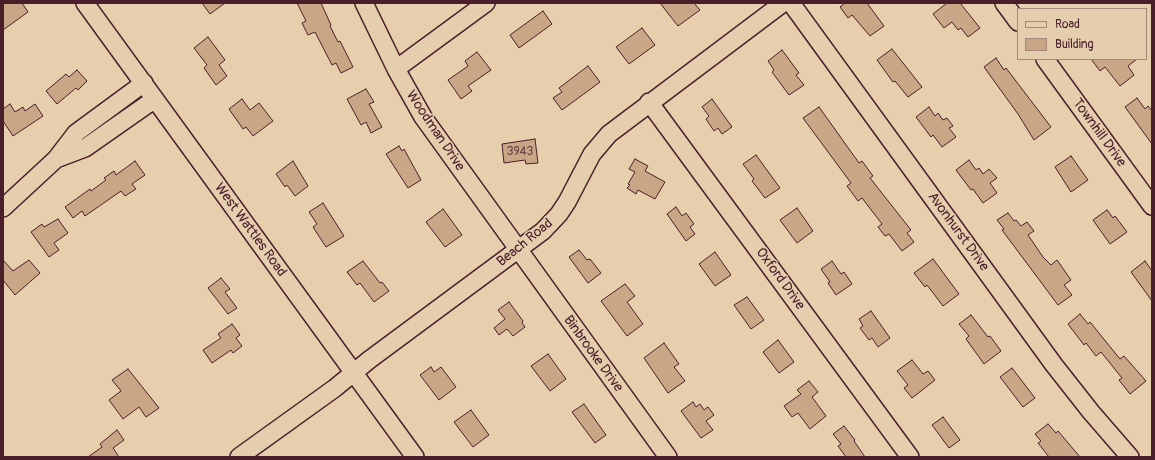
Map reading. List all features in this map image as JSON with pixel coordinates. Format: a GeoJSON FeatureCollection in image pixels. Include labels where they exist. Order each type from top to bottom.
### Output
{"type":"FeatureCollection","features":[{"type":"Feature","properties":{"kind":"street","name":"West Wattles Road"},"geometry":{"type":"LineString","coordinates":[[85,3],[415,457]]}},
{"type":"Feature","properties":{"kind":"street","name":"Woodman Drive"},"geometry":{"type":"LineString","coordinates":[[364,3],[396,69],[423,117],[518,250]]}},
{"type":"Feature","properties":{"kind":"street"},"geometry":{"type":"LineString","coordinates":[[396,69],[486,3]]}},
{"type":"Feature","properties":{"kind":"street","name":"Beach Road"},"geometry":{"type":"LineString","coordinates":[[238,457],[543,232],[568,202],[592,154],[600,144],[621,124],[649,102],[783,3]]}},
{"type":"Feature","properties":{"kind":"street","name":"Avonhurst Drive"},"geometry":{"type":"LineString","coordinates":[[791,3],[1054,364],[1091,412],[1130,457]]}},
{"type":"Feature","properties":{"kind":"street"},"geometry":{"type":"LineString","coordinates":[[1004,3],[1017,21]]}},
{"type":"Feature","properties":{"kind":"street","name":"Townhill Drive"},"geometry":{"type":"LineString","coordinates":[[1046,60],[1152,206]]}},
{"type":"Feature","properties":{"kind":"street"},"geometry":{"type":"LineString","coordinates":[[3,208],[56,159],[76,133],[144,84]]}},
{"type":"Feature","properties":{"kind":"street"},"geometry":{"type":"LineString","coordinates":[[56,159],[85,148],[155,99]]}},
{"type":"Feature","properties":{"kind":"street","name":"Oxford Drive"},"geometry":{"type":"LineString","coordinates":[[649,102],[910,457]]}},
{"type":"Feature","properties":{"kind":"street","name":"Binbrooke Drive"},"geometry":{"type":"LineString","coordinates":[[518,250],[668,457]]}},
{"type":"Feature","properties":{"kind":"building"},"geometry":{"type":"Polygon","coordinates":[[[3,3],[22,3],[28,12],[3,30],[3,3]]]}},
{"type":"Feature","properties":{"kind":"building"},"geometry":{"type":"Polygon","coordinates":[[[202,3],[225,3],[210,14],[202,3]]]}},
{"type":"Feature","properties":{"kind":"building"},"geometry":{"type":"Polygon","coordinates":[[[297,3],[321,3],[338,42],[340,41],[353,67],[341,73],[336,63],[332,65],[315,32],[308,35],[302,23],[306,21],[297,3]]]}},
{"type":"Feature","properties":{"kind":"building"},"geometry":{"type":"Polygon","coordinates":[[[660,3],[694,3],[700,10],[678,26],[660,3]]]}},
{"type":"Feature","properties":{"kind":"building"},"geometry":{"type":"Polygon","coordinates":[[[845,3],[867,3],[884,26],[870,36],[852,15],[848,18],[840,7],[845,3]]]}},
{"type":"Feature","properties":{"kind":"building"},"geometry":{"type":"Polygon","coordinates":[[[947,3],[960,3],[980,28],[968,37],[961,28],[958,30],[952,22],[944,28],[933,14],[947,3]]]}},
{"type":"Feature","properties":{"kind":"building"},"geometry":{"type":"Polygon","coordinates":[[[543,11],[552,24],[519,48],[510,35],[543,11]]]}},
{"type":"Feature","properties":{"kind":"building"},"geometry":{"type":"Polygon","coordinates":[[[642,28],[655,45],[629,64],[616,47],[642,28]]]}},
{"type":"Feature","properties":{"kind":"building"},"geometry":{"type":"Polygon","coordinates":[[[208,37],[225,60],[219,65],[227,76],[216,85],[204,68],[207,65],[194,48],[208,37]]]}},
{"type":"Feature","properties":{"kind":"building"},"geometry":{"type":"Polygon","coordinates":[[[892,49],[922,87],[908,97],[895,81],[893,82],[877,60],[892,49]]]}},
{"type":"Feature","properties":{"kind":"building"},"geometry":{"type":"Polygon","coordinates":[[[782,50],[799,73],[796,75],[804,85],[789,95],[772,72],[774,70],[768,61],[782,50]]]}},
{"type":"Feature","properties":{"kind":"building"},"geometry":{"type":"Polygon","coordinates":[[[477,52],[491,70],[468,86],[472,91],[461,99],[448,80],[468,66],[465,61],[477,52]]]}},
{"type":"Feature","properties":{"kind":"building"},"geometry":{"type":"Polygon","coordinates":[[[996,58],[1004,70],[1006,68],[1051,127],[1034,140],[1018,114],[984,67],[996,58]]]}},
{"type":"Feature","properties":{"kind":"building"},"geometry":{"type":"Polygon","coordinates":[[[1092,60],[1136,60],[1128,66],[1134,75],[1120,86],[1105,67],[1100,71],[1092,60]]]}},
{"type":"Feature","properties":{"kind":"building"},"geometry":{"type":"Polygon","coordinates":[[[588,66],[600,82],[562,110],[553,98],[562,92],[559,88],[588,66]]]}},
{"type":"Feature","properties":{"kind":"building"},"geometry":{"type":"Polygon","coordinates":[[[77,70],[87,81],[78,90],[76,88],[57,104],[46,91],[66,74],[69,77],[77,70]]]}},
{"type":"Feature","properties":{"kind":"building"},"geometry":{"type":"Polygon","coordinates":[[[366,89],[374,102],[369,104],[382,127],[371,133],[366,122],[361,125],[347,99],[366,89]]]}},
{"type":"Feature","properties":{"kind":"building"},"geometry":{"type":"Polygon","coordinates":[[[1137,98],[1145,109],[1148,106],[1152,111],[1152,144],[1125,107],[1137,98]]]}},
{"type":"Feature","properties":{"kind":"building"},"geometry":{"type":"Polygon","coordinates":[[[242,99],[250,110],[259,103],[273,121],[253,136],[246,127],[243,129],[229,109],[242,99]]]}},
{"type":"Feature","properties":{"kind":"building"},"geometry":{"type":"Polygon","coordinates":[[[712,99],[732,127],[722,134],[718,128],[714,131],[706,119],[709,116],[702,107],[712,99]]]}},
{"type":"Feature","properties":{"kind":"building"},"geometry":{"type":"Polygon","coordinates":[[[10,104],[15,112],[23,107],[25,111],[35,104],[43,116],[13,136],[3,121],[3,109],[10,104]]]}},
{"type":"Feature","properties":{"kind":"building"},"geometry":{"type":"Polygon","coordinates":[[[819,107],[859,163],[862,161],[873,176],[870,178],[911,230],[907,233],[914,242],[902,251],[889,234],[885,236],[878,227],[882,224],[862,198],[858,201],[847,186],[851,183],[803,118],[819,107]]]}},
{"type":"Feature","properties":{"kind":"building"},"geometry":{"type":"Polygon","coordinates":[[[929,107],[935,116],[938,113],[943,120],[947,118],[953,126],[949,128],[956,137],[942,147],[933,135],[931,137],[916,117],[929,107]]]}},
{"type":"Feature","properties":{"kind":"building"},"geometry":{"type":"Polygon","coordinates":[[[535,139],[538,163],[526,164],[525,160],[504,163],[502,144],[535,139]]]}},
{"type":"Feature","properties":{"kind":"building"},"geometry":{"type":"Polygon","coordinates":[[[399,146],[402,151],[404,149],[421,180],[408,188],[386,154],[399,146]]]}},
{"type":"Feature","properties":{"kind":"building"},"geometry":{"type":"Polygon","coordinates":[[[756,155],[780,188],[765,198],[752,181],[754,179],[743,164],[756,155]]]}},
{"type":"Feature","properties":{"kind":"building"},"geometry":{"type":"Polygon","coordinates":[[[1071,156],[1088,180],[1071,192],[1055,167],[1071,156]]]}},
{"type":"Feature","properties":{"kind":"building"},"geometry":{"type":"Polygon","coordinates":[[[635,159],[648,166],[645,171],[665,182],[655,199],[638,190],[636,194],[627,188],[630,185],[628,184],[635,172],[629,169],[635,159]]]}},
{"type":"Feature","properties":{"kind":"building"},"geometry":{"type":"Polygon","coordinates":[[[969,160],[976,170],[979,168],[983,174],[989,169],[997,178],[990,183],[997,193],[983,203],[956,170],[969,160]]]}},
{"type":"Feature","properties":{"kind":"building"},"geometry":{"type":"Polygon","coordinates":[[[135,161],[145,175],[132,184],[136,189],[125,196],[121,191],[85,216],[82,211],[73,218],[65,207],[90,189],[91,191],[106,180],[104,178],[114,171],[116,175],[135,161]]]}},
{"type":"Feature","properties":{"kind":"building"},"geometry":{"type":"Polygon","coordinates":[[[293,161],[308,186],[295,196],[287,185],[285,187],[276,174],[293,161]]]}},
{"type":"Feature","properties":{"kind":"building"},"geometry":{"type":"Polygon","coordinates":[[[323,203],[344,236],[326,247],[313,227],[317,224],[309,212],[323,203]]]}},
{"type":"Feature","properties":{"kind":"building"},"geometry":{"type":"Polygon","coordinates":[[[676,207],[682,216],[686,213],[694,224],[690,227],[695,234],[686,241],[667,214],[676,207]]]}},
{"type":"Feature","properties":{"kind":"building"},"geometry":{"type":"Polygon","coordinates":[[[797,208],[813,231],[797,243],[780,220],[797,208]]]}},
{"type":"Feature","properties":{"kind":"building"},"geometry":{"type":"Polygon","coordinates":[[[443,209],[462,235],[445,247],[426,222],[443,209]]]}},
{"type":"Feature","properties":{"kind":"building"},"geometry":{"type":"Polygon","coordinates":[[[1107,210],[1113,218],[1115,216],[1127,232],[1110,244],[1093,220],[1107,210]]]}},
{"type":"Feature","properties":{"kind":"building"},"geometry":{"type":"Polygon","coordinates":[[[1008,213],[1014,221],[1016,220],[1021,226],[1027,222],[1034,231],[1028,235],[1043,257],[1051,265],[1057,260],[1071,280],[1064,285],[1072,295],[1058,305],[1002,230],[1004,229],[997,220],[1008,213]]]}},
{"type":"Feature","properties":{"kind":"building"},"geometry":{"type":"Polygon","coordinates":[[[58,219],[68,233],[54,243],[59,250],[49,257],[31,232],[42,224],[44,227],[58,219]]]}},
{"type":"Feature","properties":{"kind":"building"},"geometry":{"type":"Polygon","coordinates":[[[579,250],[587,260],[590,259],[601,273],[588,283],[569,257],[579,250]]]}},
{"type":"Feature","properties":{"kind":"building"},"geometry":{"type":"Polygon","coordinates":[[[715,252],[731,275],[715,286],[699,264],[715,252]]]}},
{"type":"Feature","properties":{"kind":"building"},"geometry":{"type":"Polygon","coordinates":[[[933,259],[959,294],[943,306],[927,285],[925,287],[914,273],[933,259]]]}},
{"type":"Feature","properties":{"kind":"building"},"geometry":{"type":"Polygon","coordinates":[[[3,260],[13,271],[29,260],[40,273],[15,295],[3,280],[3,260]]]}},
{"type":"Feature","properties":{"kind":"building"},"geometry":{"type":"Polygon","coordinates":[[[363,261],[380,283],[382,282],[389,291],[374,302],[360,283],[357,285],[347,272],[363,261]]]}},
{"type":"Feature","properties":{"kind":"building"},"geometry":{"type":"Polygon","coordinates":[[[832,261],[841,274],[844,272],[852,284],[836,295],[828,283],[830,282],[821,269],[832,261]]]}},
{"type":"Feature","properties":{"kind":"building"},"geometry":{"type":"Polygon","coordinates":[[[1145,261],[1152,271],[1152,301],[1131,272],[1145,261]]]}},
{"type":"Feature","properties":{"kind":"building"},"geometry":{"type":"Polygon","coordinates":[[[221,278],[230,289],[225,292],[237,308],[228,314],[208,288],[221,278]]]}},
{"type":"Feature","properties":{"kind":"building"},"geometry":{"type":"Polygon","coordinates":[[[625,284],[635,296],[627,302],[643,324],[627,336],[601,301],[625,284]]]}},
{"type":"Feature","properties":{"kind":"building"},"geometry":{"type":"Polygon","coordinates":[[[747,297],[764,320],[751,329],[734,305],[747,297]]]}},
{"type":"Feature","properties":{"kind":"building"},"geometry":{"type":"Polygon","coordinates":[[[509,302],[523,321],[522,323],[525,327],[513,336],[507,329],[499,335],[494,328],[505,319],[498,310],[509,302]]]}},
{"type":"Feature","properties":{"kind":"building"},"geometry":{"type":"Polygon","coordinates":[[[871,311],[890,338],[878,347],[872,338],[869,340],[860,328],[863,326],[859,319],[871,311]]]}},
{"type":"Feature","properties":{"kind":"building"},"geometry":{"type":"Polygon","coordinates":[[[1080,314],[1088,324],[1090,322],[1120,359],[1124,356],[1146,381],[1130,394],[1119,380],[1122,378],[1101,352],[1096,356],[1086,343],[1084,345],[1068,324],[1080,314]]]}},
{"type":"Feature","properties":{"kind":"building"},"geometry":{"type":"Polygon","coordinates":[[[971,315],[1001,351],[984,364],[966,339],[969,336],[959,324],[971,315]]]}},
{"type":"Feature","properties":{"kind":"building"},"geometry":{"type":"Polygon","coordinates":[[[232,324],[240,335],[236,338],[242,346],[233,353],[231,350],[212,363],[203,350],[221,338],[218,334],[232,324]]]}},
{"type":"Feature","properties":{"kind":"building"},"geometry":{"type":"Polygon","coordinates":[[[778,340],[794,362],[779,373],[763,352],[778,340]]]}},
{"type":"Feature","properties":{"kind":"building"},"geometry":{"type":"Polygon","coordinates":[[[664,343],[679,364],[674,367],[685,381],[668,393],[644,358],[664,343]]]}},
{"type":"Feature","properties":{"kind":"building"},"geometry":{"type":"Polygon","coordinates":[[[548,354],[566,379],[550,391],[531,366],[548,354]]]}},
{"type":"Feature","properties":{"kind":"building"},"geometry":{"type":"Polygon","coordinates":[[[912,360],[923,374],[928,371],[935,380],[912,398],[904,388],[908,385],[897,371],[912,360]]]}},
{"type":"Feature","properties":{"kind":"building"},"geometry":{"type":"Polygon","coordinates":[[[431,367],[434,372],[441,367],[456,387],[439,400],[420,375],[431,367]]]}},
{"type":"Feature","properties":{"kind":"building"},"geometry":{"type":"Polygon","coordinates":[[[1012,368],[1035,398],[1023,407],[1000,377],[1012,368]]]}},
{"type":"Feature","properties":{"kind":"building"},"geometry":{"type":"Polygon","coordinates":[[[128,369],[159,408],[146,417],[139,407],[123,419],[109,400],[121,391],[112,380],[128,369]]]}},
{"type":"Feature","properties":{"kind":"building"},"geometry":{"type":"Polygon","coordinates":[[[809,381],[818,392],[812,397],[826,416],[810,429],[798,413],[792,417],[784,406],[801,394],[797,390],[809,381]]]}},
{"type":"Feature","properties":{"kind":"building"},"geometry":{"type":"Polygon","coordinates":[[[693,402],[696,407],[700,404],[704,410],[708,407],[714,415],[706,421],[713,430],[701,438],[681,411],[693,402]]]}},
{"type":"Feature","properties":{"kind":"building"},"geometry":{"type":"Polygon","coordinates":[[[584,404],[606,435],[595,443],[572,412],[584,404]]]}},
{"type":"Feature","properties":{"kind":"building"},"geometry":{"type":"Polygon","coordinates":[[[471,410],[489,435],[473,447],[454,422],[471,410]]]}},
{"type":"Feature","properties":{"kind":"building"},"geometry":{"type":"Polygon","coordinates":[[[943,417],[960,440],[949,448],[932,425],[943,417]]]}},
{"type":"Feature","properties":{"kind":"building"},"geometry":{"type":"Polygon","coordinates":[[[1048,424],[1056,433],[1058,431],[1080,457],[1049,457],[1038,443],[1041,441],[1035,434],[1048,424]]]}},
{"type":"Feature","properties":{"kind":"building"},"geometry":{"type":"Polygon","coordinates":[[[844,426],[855,440],[854,441],[865,457],[846,457],[838,446],[841,444],[833,434],[844,426]]]}},
{"type":"Feature","properties":{"kind":"building"},"geometry":{"type":"Polygon","coordinates":[[[117,430],[124,440],[113,448],[119,457],[88,457],[102,447],[100,444],[117,430]]]}}]}
